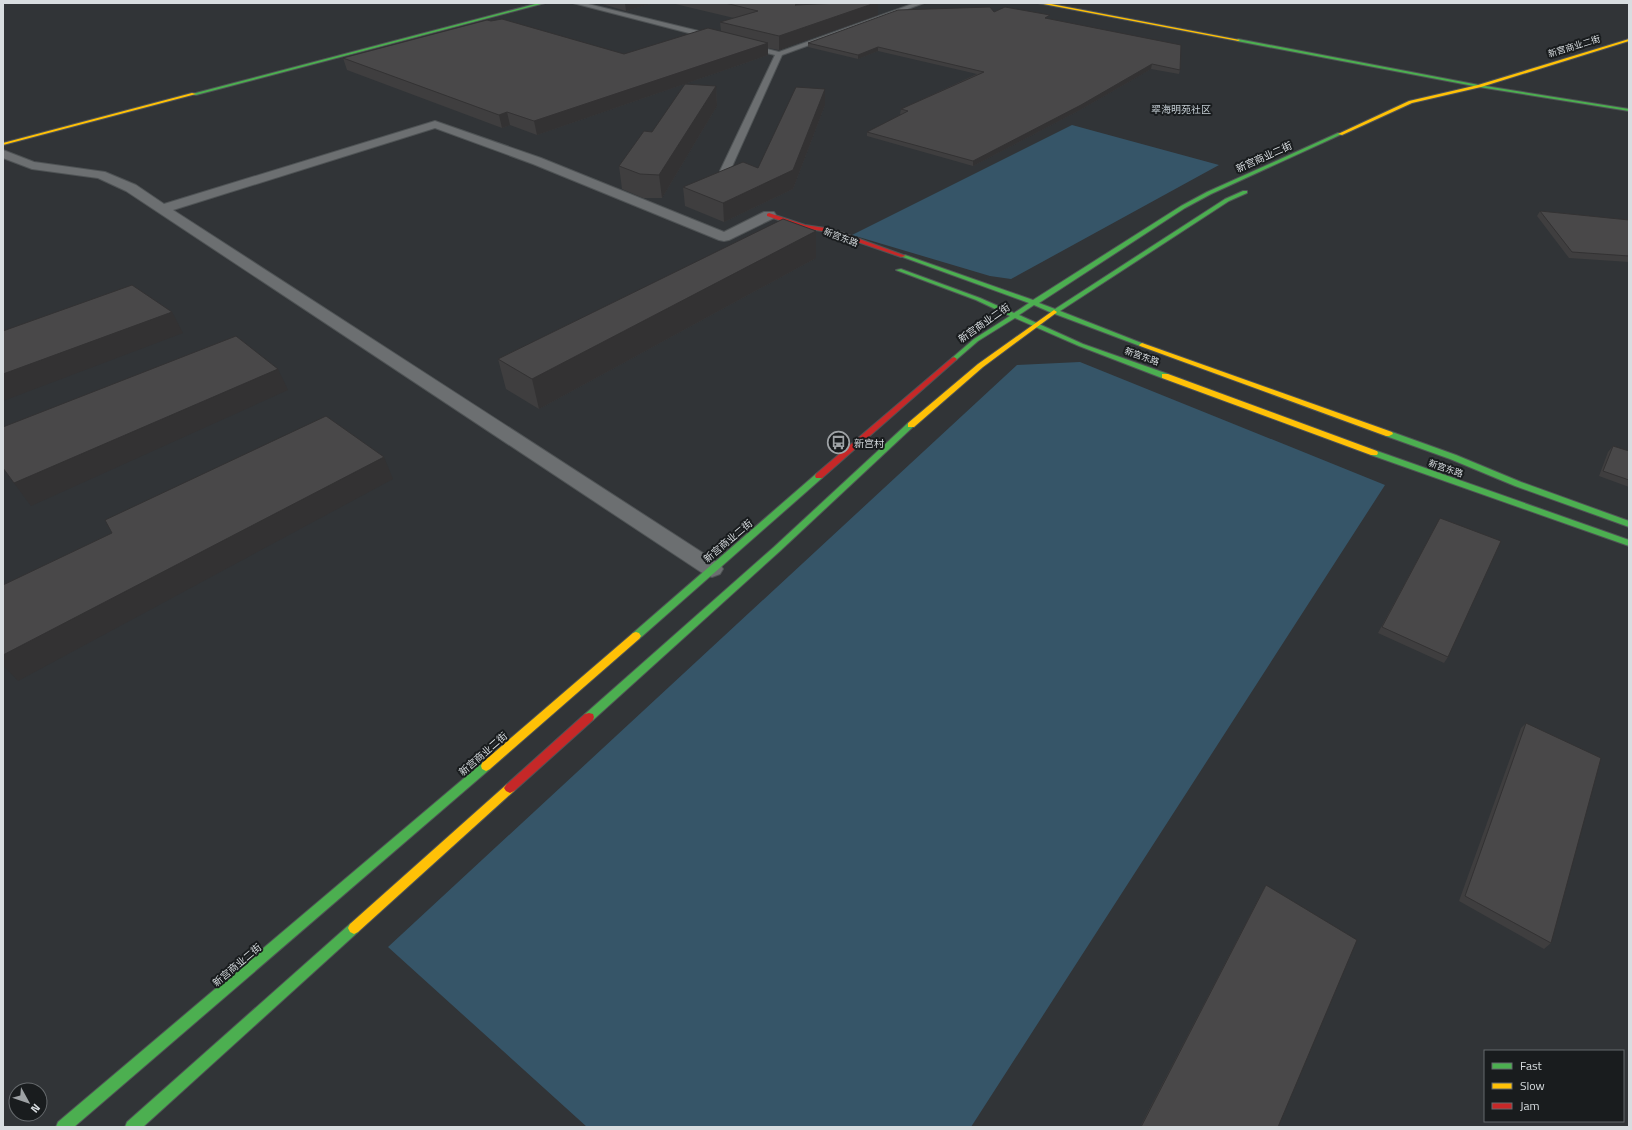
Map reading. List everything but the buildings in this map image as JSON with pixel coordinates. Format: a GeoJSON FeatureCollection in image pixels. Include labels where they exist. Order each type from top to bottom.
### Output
{"type":"FeatureCollection","features":[{"type":"Feature","properties":{"kind":"street"},"geometry":{"type":"LineString","coordinates":[[3,144],[543,3]]}},
{"type":"Feature","properties":{"kind":"street"},"geometry":{"type":"LineString","coordinates":[[1040,3],[1479,86],[1629,110]]}},
{"type":"Feature","properties":{"kind":"street","name":"新宫商业二街"},"geometry":{"type":"LineString","coordinates":[[62,1127],[411,831],[753,534],[863,436],[976,340],[1183,207],[1209,194],[1411,102],[1479,86],[1629,40]]}},
{"type":"Feature","properties":{"kind":"street","name":"新宫商业二街"},"geometry":{"type":"LineString","coordinates":[[1428,108],[1479,86]]}},
{"type":"Feature","properties":{"kind":"street"},"geometry":{"type":"LineString","coordinates":[[161,209],[435,124],[537,161],[724,236],[769,215],[804,227]]}},
{"type":"Feature","properties":{"kind":"street"},"geometry":{"type":"LineString","coordinates":[[3,154],[32,165],[101,175],[131,188],[712,569]]}},
{"type":"Feature","properties":{"kind":"street"},"geometry":{"type":"LineString","coordinates":[[132,1127],[766,559],[939,399],[1000,349],[1054,312],[1227,200],[1256,187]]}},
{"type":"Feature","properties":{"kind":"street","name":"新宫东路"},"geometry":{"type":"LineString","coordinates":[[804,227],[830,230],[993,287],[1098,329],[1453,457],[1518,484],[1629,524]]}},
{"type":"Feature","properties":{"kind":"street","name":"新宫东路"},"geometry":{"type":"LineString","coordinates":[[804,227],[814,238]]}},
{"type":"Feature","properties":{"kind":"street","name":"新宫东路"},"geometry":{"type":"LineString","coordinates":[[889,266],[978,299],[1081,344],[1341,440],[1629,543]]}},
{"type":"Feature","properties":{"kind":"lane"},"geometry":{"type":"LineString","coordinates":[[576,3],[779,54],[921,3]]}},
{"type":"Feature","properties":{"kind":"lane"},"geometry":{"type":"LineString","coordinates":[[725,171],[779,54]]}},
{"type":"Feature","properties":{"kind":"shaded area"},"geometry":{"type":"Polygon","coordinates":[[[1072,125],[1219,165],[1011,279],[990,276],[852,235],[1072,125]]]}},
{"type":"Feature","properties":{"kind":"shaded area"},"geometry":{"type":"Polygon","coordinates":[[[1080,362],[1385,485],[971,1127],[587,1127],[388,947],[1017,365],[1080,362]]]}},
{"type":"Feature","properties":{"kind":"traffic: fast"},"geometry":{"type":"LineString","coordinates":[[194,94],[543,3]]}},
{"type":"Feature","properties":{"kind":"traffic: fast"},"geometry":{"type":"LineString","coordinates":[[1238,40],[1479,86],[1629,110]]}},
{"type":"Feature","properties":{"kind":"traffic: fast"},"geometry":{"type":"LineString","coordinates":[[954,359],[976,340],[1183,207],[1209,193],[1340,134]]}},
{"type":"Feature","properties":{"kind":"traffic: fast"},"geometry":{"type":"LineString","coordinates":[[1054,312],[1227,200],[1245,192]]}},
{"type":"Feature","properties":{"kind":"traffic: fast"},"geometry":{"type":"LineString","coordinates":[[903,256],[993,287],[1142,345]]}},
{"type":"Feature","properties":{"kind":"traffic: fast"},"geometry":{"type":"LineString","coordinates":[[899,270],[978,299],[1081,345],[1165,376]]}},
{"type":"Feature","properties":{"kind":"traffic: fast"},"geometry":{"type":"LineString","coordinates":[[589,717],[777,549],[911,425]]}},
{"type":"Feature","properties":{"kind":"traffic: fast"},"geometry":{"type":"LineString","coordinates":[[1389,434],[1453,457],[1518,484],[1629,524]]}},
{"type":"Feature","properties":{"kind":"traffic: fast"},"geometry":{"type":"LineString","coordinates":[[1374,453],[1629,543]]}},
{"type":"Feature","properties":{"kind":"traffic: fast"},"geometry":{"type":"LineString","coordinates":[[636,636],[819,476]]}},
{"type":"Feature","properties":{"kind":"traffic: fast"},"geometry":{"type":"LineString","coordinates":[[63,1127],[486,766]]}},
{"type":"Feature","properties":{"kind":"traffic: fast"},"geometry":{"type":"LineString","coordinates":[[132,1127],[354,928]]}},
{"type":"Feature","properties":{"kind":"traffic: slow"},"geometry":{"type":"LineString","coordinates":[[1040,3],[1238,40]]}},
{"type":"Feature","properties":{"kind":"traffic: slow"},"geometry":{"type":"LineString","coordinates":[[1340,134],[1411,102],[1479,86],[1629,40]]}},
{"type":"Feature","properties":{"kind":"traffic: slow"},"geometry":{"type":"LineString","coordinates":[[3,144],[194,94]]}},
{"type":"Feature","properties":{"kind":"traffic: slow"},"geometry":{"type":"LineString","coordinates":[[911,425],[981,366],[1054,312]]}},
{"type":"Feature","properties":{"kind":"traffic: slow"},"geometry":{"type":"LineString","coordinates":[[1142,345],[1389,434]]}},
{"type":"Feature","properties":{"kind":"traffic: slow"},"geometry":{"type":"LineString","coordinates":[[1165,376],[1374,453]]}},
{"type":"Feature","properties":{"kind":"traffic: slow"},"geometry":{"type":"LineString","coordinates":[[486,766],[636,636]]}},
{"type":"Feature","properties":{"kind":"traffic: slow"},"geometry":{"type":"LineString","coordinates":[[354,928],[510,788]]}},
{"type":"Feature","properties":{"kind":"traffic: jam"},"geometry":{"type":"LineString","coordinates":[[769,215],[804,227],[830,230],[903,256]]}},
{"type":"Feature","properties":{"kind":"traffic: jam"},"geometry":{"type":"LineString","coordinates":[[819,476],[954,359]]}},
{"type":"Feature","properties":{"kind":"traffic: jam"},"geometry":{"type":"LineString","coordinates":[[510,788],[589,717]]}},
{"type":"Feature","properties":{"kind":"place","name":"新宫村"},"geometry":{"type":"Point","coordinates":[838,443]}},
{"type":"Feature","properties":{"kind":"district","name":"翠海明苑社区"},"geometry":{"type":"Point","coordinates":[1181,109]}}]}
